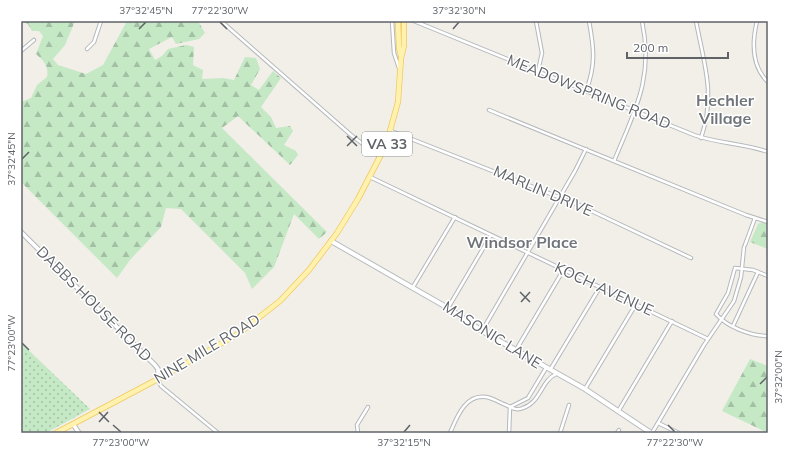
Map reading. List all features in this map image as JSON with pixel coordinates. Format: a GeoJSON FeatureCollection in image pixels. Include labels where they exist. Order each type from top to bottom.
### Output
{"type":"FeatureCollection","features":[{"type":"Feature","properties":{"kind":"main road","name":"NINE MILE ROAD"},"geometry":{"type":"LineString","coordinates":[[56,433],[158,379],[238,334],[288,293],[331,240],[381,157],[391,131],[398,102],[401,58],[398,21]]}},
{"type":"Feature","properties":{"kind":"main road","name":"NINE MILE ROAD"},"geometry":{"type":"LineString","coordinates":[[401,58],[404,46],[404,21]]}},
{"type":"Feature","properties":{"kind":"main road","name":"MASONIC LANE"},"geometry":{"type":"LineString","coordinates":[[331,240],[448,308],[482,331],[585,389],[619,410],[651,433]]}},
{"type":"Feature","properties":{"kind":"street"},"geometry":{"type":"LineString","coordinates":[[87,49],[94,42],[101,21]]}},
{"type":"Feature","properties":{"kind":"street"},"geometry":{"type":"LineString","coordinates":[[221,21],[356,139],[381,157]]}},
{"type":"Feature","properties":{"kind":"street"},"geometry":{"type":"LineString","coordinates":[[392,21],[394,52],[401,74]]}},
{"type":"Feature","properties":{"kind":"street","name":"MEADOWSPRING ROAD"},"geometry":{"type":"LineString","coordinates":[[414,21],[701,138],[716,142],[749,146],[768,152]]}},
{"type":"Feature","properties":{"kind":"street"},"geometry":{"type":"LineString","coordinates":[[536,21],[542,53],[538,71]]}},
{"type":"Feature","properties":{"kind":"street"},"geometry":{"type":"LineString","coordinates":[[586,91],[594,60],[589,21]]}},
{"type":"Feature","properties":{"kind":"street"},"geometry":{"type":"LineString","coordinates":[[614,161],[635,111],[646,70],[647,49],[642,21]]}},
{"type":"Feature","properties":{"kind":"street"},"geometry":{"type":"LineString","coordinates":[[696,21],[710,96],[708,114],[701,138]]}},
{"type":"Feature","properties":{"kind":"street"},"geometry":{"type":"LineString","coordinates":[[757,21],[754,38],[755,58],[758,69],[768,81]]}},
{"type":"Feature","properties":{"kind":"street"},"geometry":{"type":"LineString","coordinates":[[21,51],[34,40]]}},
{"type":"Feature","properties":{"kind":"street"},"geometry":{"type":"LineString","coordinates":[[489,110],[768,222]]}},
{"type":"Feature","properties":{"kind":"street","name":"MARLIN DRIVE"},"geometry":{"type":"LineString","coordinates":[[391,131],[559,197],[691,258]]}},
{"type":"Feature","properties":{"kind":"street"},"geometry":{"type":"LineString","coordinates":[[482,331],[586,149]]}},
{"type":"Feature","properties":{"kind":"street","name":"KOCH AVENUE"},"geometry":{"type":"LineString","coordinates":[[370,177],[708,339]]}},
{"type":"Feature","properties":{"kind":"street"},"geometry":{"type":"LineString","coordinates":[[413,287],[455,217]]}},
{"type":"Feature","properties":{"kind":"street"},"geometry":{"type":"LineString","coordinates":[[651,433],[736,295],[742,268],[744,246],[755,218]]}},
{"type":"Feature","properties":{"kind":"street","name":"DABBS HOUSE ROAD"},"geometry":{"type":"LineString","coordinates":[[21,232],[155,365],[158,369],[158,379]]}},
{"type":"Feature","properties":{"kind":"street"},"geometry":{"type":"LineString","coordinates":[[448,308],[491,235]]}},
{"type":"Feature","properties":{"kind":"street"},"geometry":{"type":"LineString","coordinates":[[768,276],[742,268],[734,269],[728,293],[716,314],[722,320],[733,326],[754,334],[768,336]]}},
{"type":"Feature","properties":{"kind":"street"},"geometry":{"type":"LineString","coordinates":[[516,350],[564,269]]}},
{"type":"Feature","properties":{"kind":"street"},"geometry":{"type":"LineString","coordinates":[[733,326],[758,272]]}},
{"type":"Feature","properties":{"kind":"street"},"geometry":{"type":"LineString","coordinates":[[510,407],[528,398],[600,287]]}},
{"type":"Feature","properties":{"kind":"street"},"geometry":{"type":"LineString","coordinates":[[585,389],[636,304]]}},
{"type":"Feature","properties":{"kind":"street"},"geometry":{"type":"LineString","coordinates":[[619,410],[672,321]]}},
{"type":"Feature","properties":{"kind":"street"},"geometry":{"type":"LineString","coordinates":[[450,433],[461,410],[472,398],[486,397],[518,410],[532,404],[549,379],[557,374]]}},
{"type":"Feature","properties":{"kind":"street"},"geometry":{"type":"LineString","coordinates":[[158,379],[161,386],[218,433]]}},
{"type":"Feature","properties":{"kind":"street"},"geometry":{"type":"LineString","coordinates":[[560,433],[570,405]]}},
{"type":"Feature","properties":{"kind":"street"},"geometry":{"type":"LineString","coordinates":[[358,433],[357,425],[368,407]]}},
{"type":"Feature","properties":{"kind":"street"},"geometry":{"type":"LineString","coordinates":[[509,433],[510,407]]}},
{"type":"Feature","properties":{"kind":"street"},"geometry":{"type":"LineString","coordinates":[[658,423],[679,433]]}},
{"type":"Feature","properties":{"kind":"street"},"geometry":{"type":"LineString","coordinates":[[73,424],[79,433]]}},
{"type":"Feature","properties":{"kind":"green space"},"geometry":{"type":"Polygon","coordinates":[[[21,21],[75,21],[65,45],[53,59],[58,65],[86,74],[103,65],[127,21],[181,21],[185,23],[198,21],[205,33],[199,39],[176,44],[172,37],[149,49],[155,60],[162,56],[168,49],[186,45],[194,47],[193,65],[203,70],[202,79],[223,78],[234,80],[245,57],[256,58],[260,69],[251,85],[259,90],[273,71],[281,78],[261,107],[271,117],[276,128],[290,126],[293,131],[284,145],[296,151],[298,155],[290,165],[238,116],[222,128],[327,232],[319,239],[294,214],[274,267],[252,289],[245,273],[181,209],[166,208],[161,227],[130,260],[117,278],[21,182],[21,102],[31,98],[37,85],[47,77],[47,70],[45,64],[36,54],[43,36],[39,31],[32,31],[28,24],[21,21]]]}},
{"type":"Feature","properties":{"kind":"green space"},"geometry":{"type":"Polygon","coordinates":[[[768,219],[768,249],[750,242],[758,224],[768,219]]]}},
{"type":"Feature","properties":{"kind":"green space"},"geometry":{"type":"Polygon","coordinates":[[[21,343],[90,409],[46,433],[21,433],[21,343]]]}},
{"type":"Feature","properties":{"kind":"green space"},"geometry":{"type":"Polygon","coordinates":[[[750,359],[768,366],[768,433],[722,411],[750,359]]]}},
{"type":"Feature","properties":{"kind":"district","name":"Hechler Village"},"geometry":{"type":"Point","coordinates":[725,109]}},
{"type":"Feature","properties":{"kind":"district","name":"Windsor Place"},"geometry":{"type":"Point","coordinates":[522,242]}}]}
